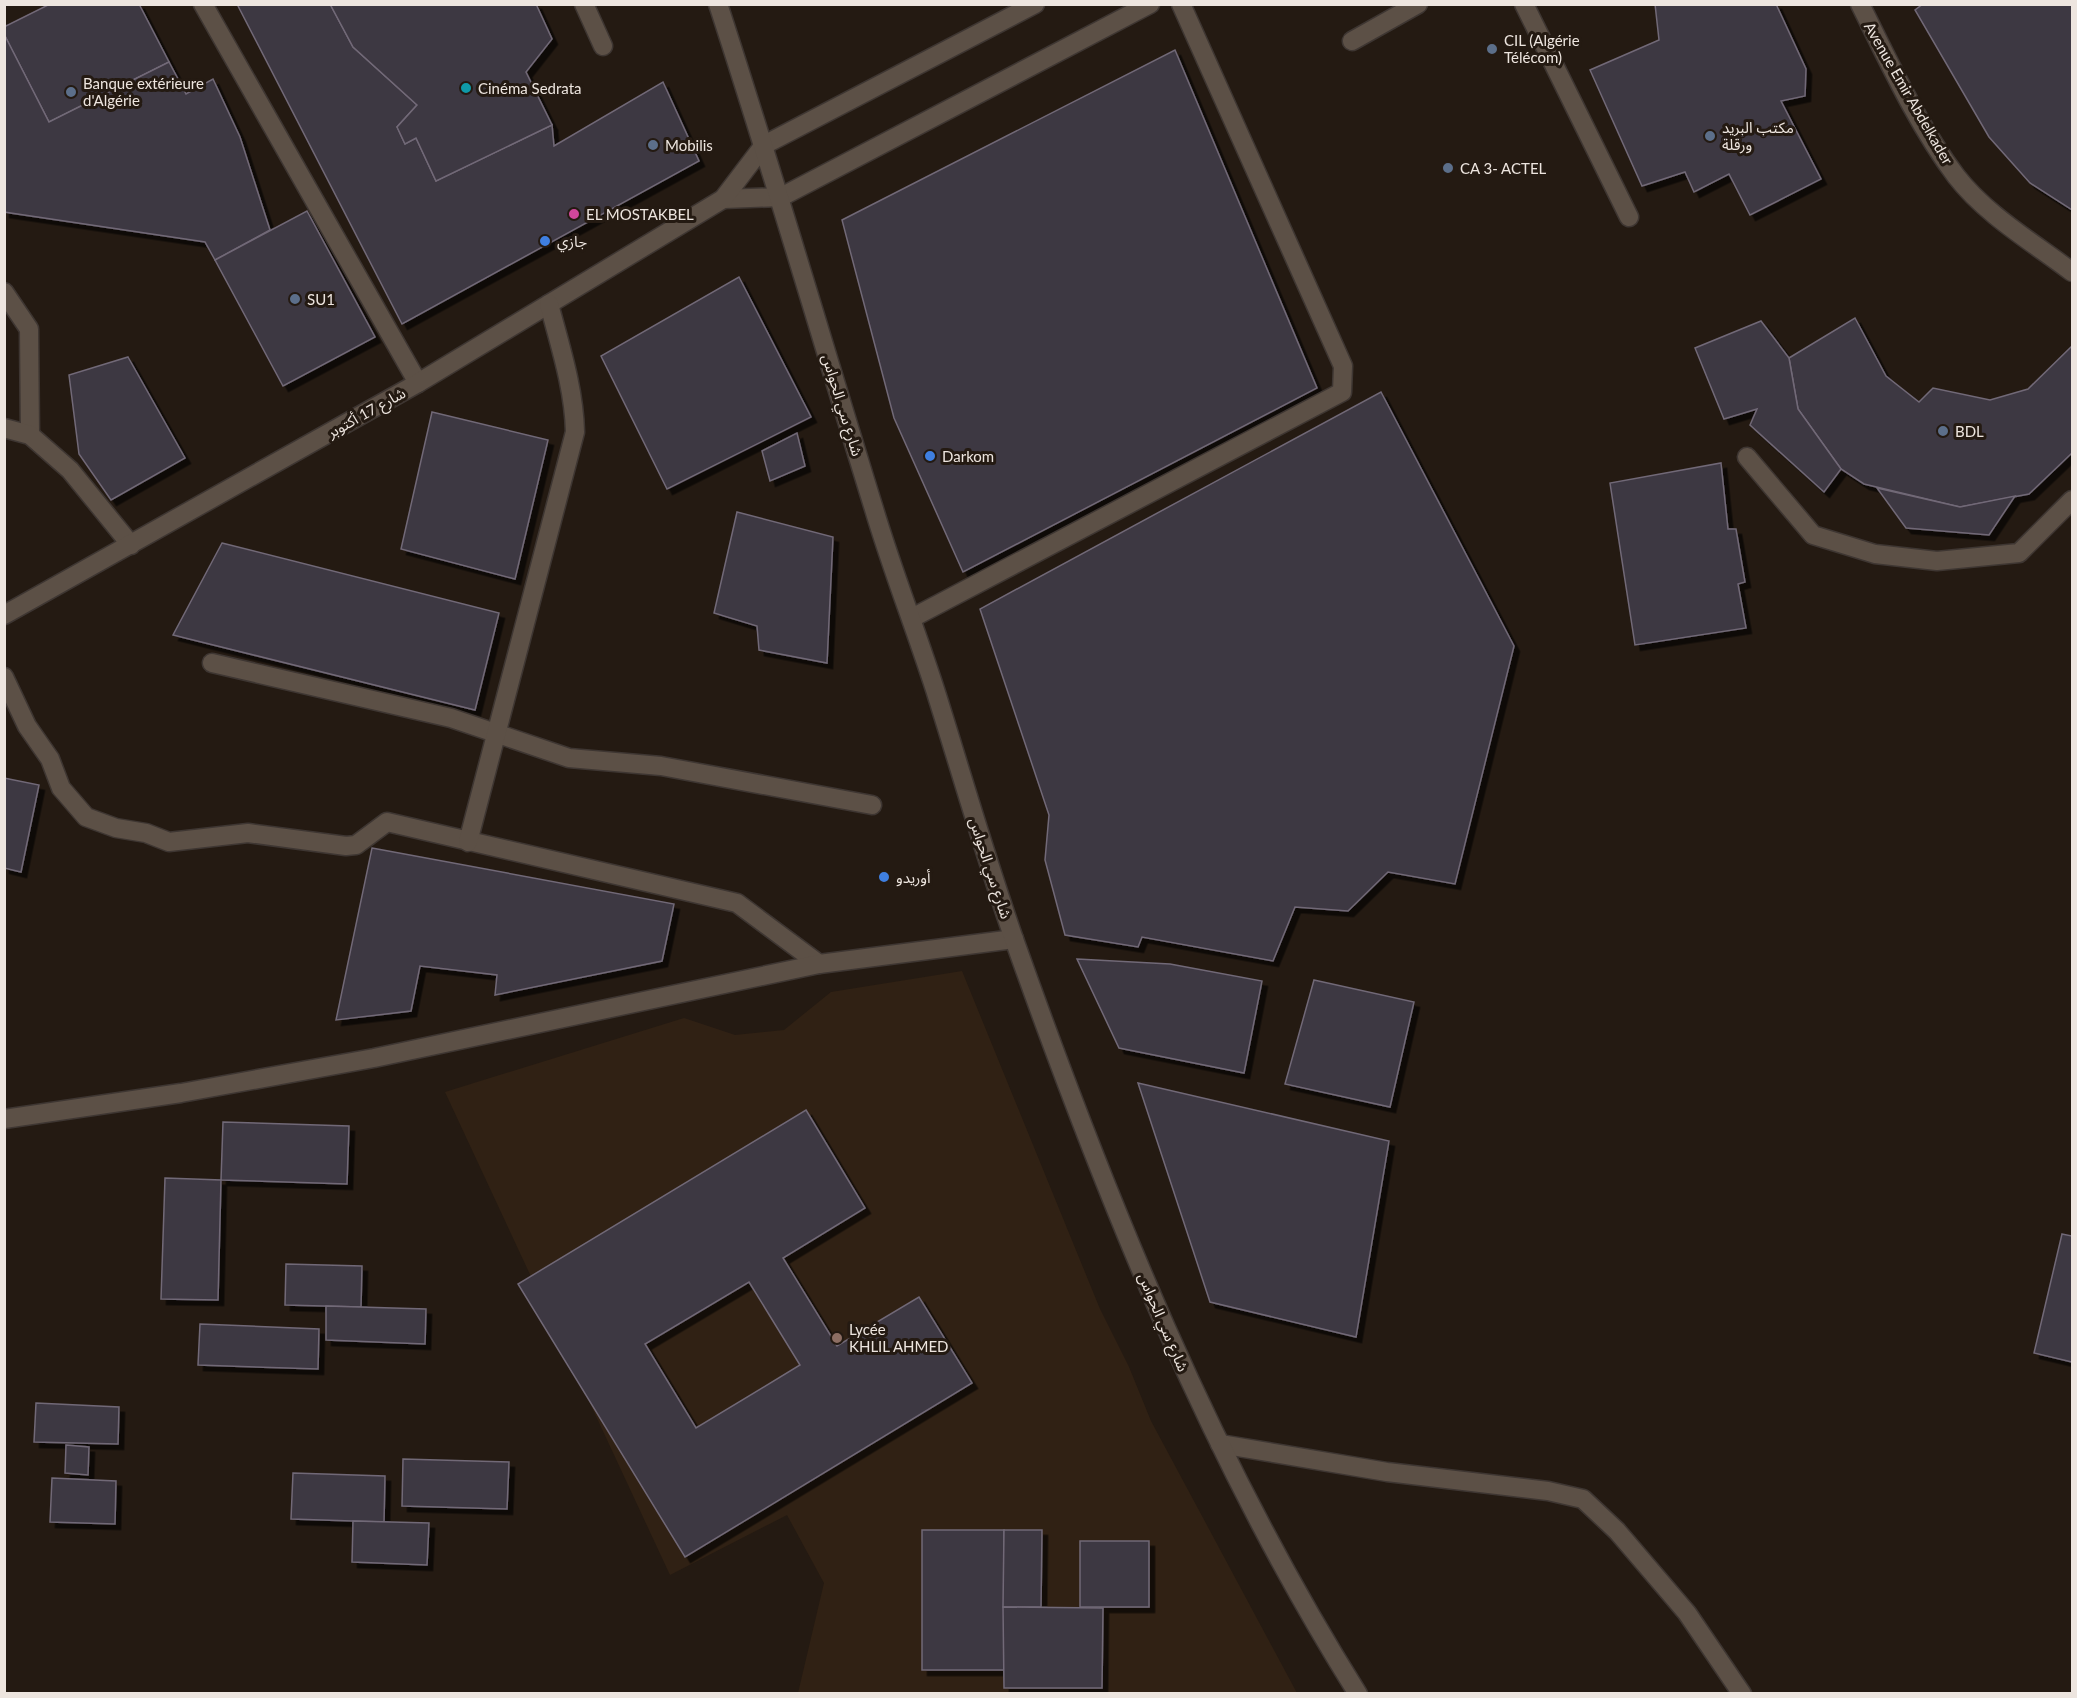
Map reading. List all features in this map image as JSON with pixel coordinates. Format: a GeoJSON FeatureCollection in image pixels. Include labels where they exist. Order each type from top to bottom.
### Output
{"type":"FeatureCollection","features":[{"type":"Feature","properties":{"kind":"street"},"geometry":{"type":"LineString","coordinates":[[203,4],[418,383]]}},
{"type":"Feature","properties":{"kind":"street"},"geometry":{"type":"LineString","coordinates":[[584,4],[603,46]]}},
{"type":"Feature","properties":{"kind":"street","name":"شارع سي الحواس"},"geometry":{"type":"LineString","coordinates":[[718,4],[781,197],[876,516],[912,618],[1014,939],[1132,1248],[1220,1444],[1331,1650],[1358,1694]]}},
{"type":"Feature","properties":{"kind":"street"},"geometry":{"type":"LineString","coordinates":[[723,199],[764,146],[1035,4]]}},
{"type":"Feature","properties":{"kind":"street"},"geometry":{"type":"LineString","coordinates":[[723,199],[781,197],[1150,4]]}},
{"type":"Feature","properties":{"kind":"street"},"geometry":{"type":"LineString","coordinates":[[912,618],[1342,392],[1343,366],[1181,4]]}},
{"type":"Feature","properties":{"kind":"street"},"geometry":{"type":"LineString","coordinates":[[1352,41],[1418,4]]}},
{"type":"Feature","properties":{"kind":"street"},"geometry":{"type":"LineString","coordinates":[[1524,4],[1629,217]]}},
{"type":"Feature","properties":{"kind":"street","name":"Avenue Emir Abdelkader"},"geometry":{"type":"LineString","coordinates":[[1860,4],[1917,112],[1957,177],[1996,215],[2073,272]]}},
{"type":"Feature","properties":{"kind":"street","name":"شارع 17 أكتوبر"},"geometry":{"type":"LineString","coordinates":[[4,615],[418,383],[723,199]]}},
{"type":"Feature","properties":{"kind":"street"},"geometry":{"type":"LineString","coordinates":[[4,292],[29,329],[30,435]]}},
{"type":"Feature","properties":{"kind":"street"},"geometry":{"type":"LineString","coordinates":[[468,842],[575,432],[567,369],[549,304]]}},
{"type":"Feature","properties":{"kind":"street"},"geometry":{"type":"LineString","coordinates":[[4,428],[30,435],[70,470],[131,545]]}},
{"type":"Feature","properties":{"kind":"street"},"geometry":{"type":"LineString","coordinates":[[1746,457],[1814,535],[1875,554],[1937,561],[2019,553],[2073,500]]}},
{"type":"Feature","properties":{"kind":"street"},"geometry":{"type":"LineString","coordinates":[[213,663],[451,718],[495,735],[569,758],[661,766],[872,805]]}},
{"type":"Feature","properties":{"kind":"street"},"geometry":{"type":"LineString","coordinates":[[4,677],[27,726],[50,759],[61,788],[86,817],[116,828],[146,833],[169,842],[248,833],[346,846],[356,845],[387,822],[737,903],[819,964]]}},
{"type":"Feature","properties":{"kind":"street"},"geometry":{"type":"LineString","coordinates":[[5,1117],[180,1093],[374,1058],[819,964],[1014,939]]}},
{"type":"Feature","properties":{"kind":"street"},"geometry":{"type":"LineString","coordinates":[[1220,1444],[1387,1472],[1548,1491],[1583,1499],[1617,1531],[1687,1613],[1742,1694]]}},
{"type":"Feature","properties":{"kind":"shaded area","name":"Lycée KHLIL AHMED"},"geometry":{"type":"Polygon","coordinates":[[[962,971],[1100,1309],[1129,1367],[1151,1421],[1297,1693],[798,1693],[824,1583],[787,1515],[670,1575],[445,1092],[684,1018],[735,1035],[784,1030],[831,992],[962,971]]]}},
{"type":"Feature","properties":{"kind":"building","name":"Banque extérieure d'Algérie"},"geometry":{"type":"Polygon","coordinates":[[[50,4],[139,4],[169,62],[49,122],[4,34],[4,23],[6,26],[50,4]]]}},
{"type":"Feature","properties":{"kind":"building"},"geometry":{"type":"Polygon","coordinates":[[[237,4],[330,4],[353,47],[417,105],[397,127],[405,144],[416,138],[436,181],[552,125],[554,146],[663,82],[699,161],[402,324],[237,4]]]}},
{"type":"Feature","properties":{"kind":"building","name":"Cinéma Sedrata"},"geometry":{"type":"Polygon","coordinates":[[[330,4],[536,4],[552,39],[526,72],[552,125],[436,181],[416,138],[405,144],[397,127],[417,105],[353,47],[330,4]]]}},
{"type":"Feature","properties":{"kind":"building","name":"مكتب البريد ورقلة"},"geometry":{"type":"Polygon","coordinates":[[[1655,4],[1776,4],[1806,69],[1805,96],[1781,101],[1821,179],[1750,215],[1729,174],[1694,192],[1685,172],[1642,186],[1590,70],[1659,40],[1655,4]]]}},
{"type":"Feature","properties":{"kind":"building"},"geometry":{"type":"Polygon","coordinates":[[[1923,4],[2072,4],[2072,210],[2030,183],[1989,137],[1915,10],[1923,4]]]}},
{"type":"Feature","properties":{"kind":"building"},"geometry":{"type":"Polygon","coordinates":[[[4,34],[49,122],[169,62],[186,94],[213,79],[240,137],[270,230],[215,260],[205,242],[4,212],[4,34]]]}},
{"type":"Feature","properties":{"kind":"building"},"geometry":{"type":"Polygon","coordinates":[[[1175,50],[1317,388],[963,572],[894,418],[842,220],[1175,50]]]}},
{"type":"Feature","properties":{"kind":"building","name":"SU1"},"geometry":{"type":"Polygon","coordinates":[[[307,211],[375,337],[283,386],[215,260],[307,211]]]}},
{"type":"Feature","properties":{"kind":"building"},"geometry":{"type":"Polygon","coordinates":[[[739,277],[811,417],[667,489],[601,356],[739,277]]]}},
{"type":"Feature","properties":{"kind":"building","name":"BDL"},"geometry":{"type":"Polygon","coordinates":[[[1855,318],[1886,376],[1919,402],[1933,388],[1990,400],[2028,389],[2072,346],[2072,453],[2029,494],[1960,507],[1864,484],[1841,469],[1798,409],[1789,358],[1855,318]]]}},
{"type":"Feature","properties":{"kind":"building"},"geometry":{"type":"Polygon","coordinates":[[[1761,321],[1789,358],[1798,409],[1841,469],[1824,492],[1750,425],[1757,409],[1724,419],[1695,348],[1761,321]]]}},
{"type":"Feature","properties":{"kind":"building"},"geometry":{"type":"Polygon","coordinates":[[[128,357],[185,458],[111,500],[79,454],[69,375],[128,357]]]}},
{"type":"Feature","properties":{"kind":"building"},"geometry":{"type":"Polygon","coordinates":[[[1381,392],[1514,646],[1455,884],[1388,872],[1348,911],[1295,907],[1273,961],[1142,937],[1138,947],[1065,935],[1045,860],[1049,815],[980,609],[1381,392]]]}},
{"type":"Feature","properties":{"kind":"building"},"geometry":{"type":"Polygon","coordinates":[[[432,412],[548,440],[515,579],[401,549],[432,412]]]}},
{"type":"Feature","properties":{"kind":"building"},"geometry":{"type":"Polygon","coordinates":[[[797,433],[805,466],[770,481],[762,451],[797,433]]]}},
{"type":"Feature","properties":{"kind":"building"},"geometry":{"type":"Polygon","coordinates":[[[1721,463],[1728,529],[1736,529],[1745,582],[1738,584],[1746,628],[1635,645],[1610,483],[1721,463]]]}},
{"type":"Feature","properties":{"kind":"building"},"geometry":{"type":"Polygon","coordinates":[[[1877,488],[1960,507],[2015,496],[1989,535],[1906,528],[1877,488]]]}},
{"type":"Feature","properties":{"kind":"building"},"geometry":{"type":"Polygon","coordinates":[[[737,512],[833,537],[827,663],[759,650],[757,626],[714,613],[737,512]]]}},
{"type":"Feature","properties":{"kind":"building"},"geometry":{"type":"Polygon","coordinates":[[[222,543],[499,613],[475,710],[173,635],[222,543]]]}},
{"type":"Feature","properties":{"kind":"building"},"geometry":{"type":"Polygon","coordinates":[[[4,778],[39,785],[21,872],[4,868],[4,778]]]}},
{"type":"Feature","properties":{"kind":"building"},"geometry":{"type":"Polygon","coordinates":[[[372,848],[674,904],[662,961],[495,995],[497,975],[420,966],[411,1011],[336,1020],[372,848]]]}},
{"type":"Feature","properties":{"kind":"building"},"geometry":{"type":"Polygon","coordinates":[[[1077,959],[1170,964],[1262,981],[1244,1073],[1119,1048],[1077,959]]]}},
{"type":"Feature","properties":{"kind":"building"},"geometry":{"type":"Polygon","coordinates":[[[1314,980],[1414,1002],[1390,1107],[1285,1084],[1314,980]]]}},
{"type":"Feature","properties":{"kind":"building"},"geometry":{"type":"Polygon","coordinates":[[[1138,1083],[1389,1141],[1356,1337],[1210,1302],[1138,1083]]]}},
{"type":"Feature","properties":{"kind":"building"},"geometry":{"type":"Polygon","coordinates":[[[806,1110],[865,1208],[783,1258],[837,1346],[919,1297],[972,1383],[685,1557],[518,1284],[806,1110]],[[749,1282],[645,1344],[696,1428],[800,1365],[749,1282]]]}},
{"type":"Feature","properties":{"kind":"building"},"geometry":{"type":"Polygon","coordinates":[[[223,1122],[349,1126],[347,1184],[221,1180],[223,1122]]]}},
{"type":"Feature","properties":{"kind":"building"},"geometry":{"type":"Polygon","coordinates":[[[165,1178],[221,1180],[218,1300],[161,1299],[165,1178]]]}},
{"type":"Feature","properties":{"kind":"building"},"geometry":{"type":"Polygon","coordinates":[[[2062,1234],[2072,1236],[2072,1362],[2034,1353],[2062,1234]]]}},
{"type":"Feature","properties":{"kind":"building"},"geometry":{"type":"Polygon","coordinates":[[[286,1264],[362,1266],[361,1307],[285,1305],[286,1264]]]}},
{"type":"Feature","properties":{"kind":"building"},"geometry":{"type":"Polygon","coordinates":[[[326,1306],[426,1309],[425,1344],[326,1340],[326,1306]]]}},
{"type":"Feature","properties":{"kind":"building"},"geometry":{"type":"Polygon","coordinates":[[[200,1324],[319,1329],[318,1369],[198,1365],[200,1324]]]}},
{"type":"Feature","properties":{"kind":"building"},"geometry":{"type":"Polygon","coordinates":[[[36,1403],[119,1407],[118,1444],[34,1442],[36,1403]]]}},
{"type":"Feature","properties":{"kind":"building"},"geometry":{"type":"Polygon","coordinates":[[[66,1445],[89,1447],[88,1475],[65,1473],[66,1445]]]}},
{"type":"Feature","properties":{"kind":"building"},"geometry":{"type":"Polygon","coordinates":[[[403,1459],[509,1462],[507,1509],[402,1506],[403,1459]]]}},
{"type":"Feature","properties":{"kind":"building"},"geometry":{"type":"Polygon","coordinates":[[[293,1473],[385,1476],[384,1522],[291,1519],[293,1473]]]}},
{"type":"Feature","properties":{"kind":"building"},"geometry":{"type":"Polygon","coordinates":[[[52,1478],[116,1481],[115,1524],[50,1522],[52,1478]]]}},
{"type":"Feature","properties":{"kind":"building"},"geometry":{"type":"Polygon","coordinates":[[[353,1521],[429,1523],[427,1565],[352,1562],[353,1521]]]}},
{"type":"Feature","properties":{"kind":"building"},"geometry":{"type":"Polygon","coordinates":[[[922,1530],[1004,1530],[1004,1670],[922,1670],[922,1530]]]}},
{"type":"Feature","properties":{"kind":"building"},"geometry":{"type":"Polygon","coordinates":[[[1004,1530],[1042,1530],[1041,1607],[1003,1607],[1004,1530]]]}},
{"type":"Feature","properties":{"kind":"building"},"geometry":{"type":"Polygon","coordinates":[[[1080,1541],[1149,1541],[1149,1607],[1080,1607],[1080,1541]]]}},
{"type":"Feature","properties":{"kind":"building"},"geometry":{"type":"Polygon","coordinates":[[[1003,1607],[1103,1608],[1102,1688],[1004,1688],[1003,1607]]]}},
{"type":"Feature","properties":{"kind":"place","name":"CIL (Algérie Télécom)"},"geometry":{"type":"Point","coordinates":[1492,49]}},
{"type":"Feature","properties":{"kind":"place","name":"Cinéma Sedrata"},"geometry":{"type":"Point","coordinates":[466,88]}},
{"type":"Feature","properties":{"kind":"place","name":"Banque extérieure d'Algérie"},"geometry":{"type":"Point","coordinates":[71,92]}},
{"type":"Feature","properties":{"kind":"place","name":"مكتب البريد ورقلة"},"geometry":{"type":"Point","coordinates":[1710,136]}},
{"type":"Feature","properties":{"kind":"place","name":"Mobilis"},"geometry":{"type":"Point","coordinates":[653,145]}},
{"type":"Feature","properties":{"kind":"place","name":"CA 3- ACTEL"},"geometry":{"type":"Point","coordinates":[1448,168]}},
{"type":"Feature","properties":{"kind":"place","name":"EL MOSTAKBEL"},"geometry":{"type":"Point","coordinates":[574,214]}},
{"type":"Feature","properties":{"kind":"place","name":"جازي"},"geometry":{"type":"Point","coordinates":[545,241]}},
{"type":"Feature","properties":{"kind":"place","name":"SU1"},"geometry":{"type":"Point","coordinates":[295,299]}},
{"type":"Feature","properties":{"kind":"place","name":"BDL"},"geometry":{"type":"Point","coordinates":[1943,431]}},
{"type":"Feature","properties":{"kind":"place","name":"Darkom"},"geometry":{"type":"Point","coordinates":[930,456]}},
{"type":"Feature","properties":{"kind":"place","name":"أوريدو"},"geometry":{"type":"Point","coordinates":[884,877]}},
{"type":"Feature","properties":{"kind":"place","name":"Lycée KHLIL AHMED"},"geometry":{"type":"Point","coordinates":[837,1338]}}]}
